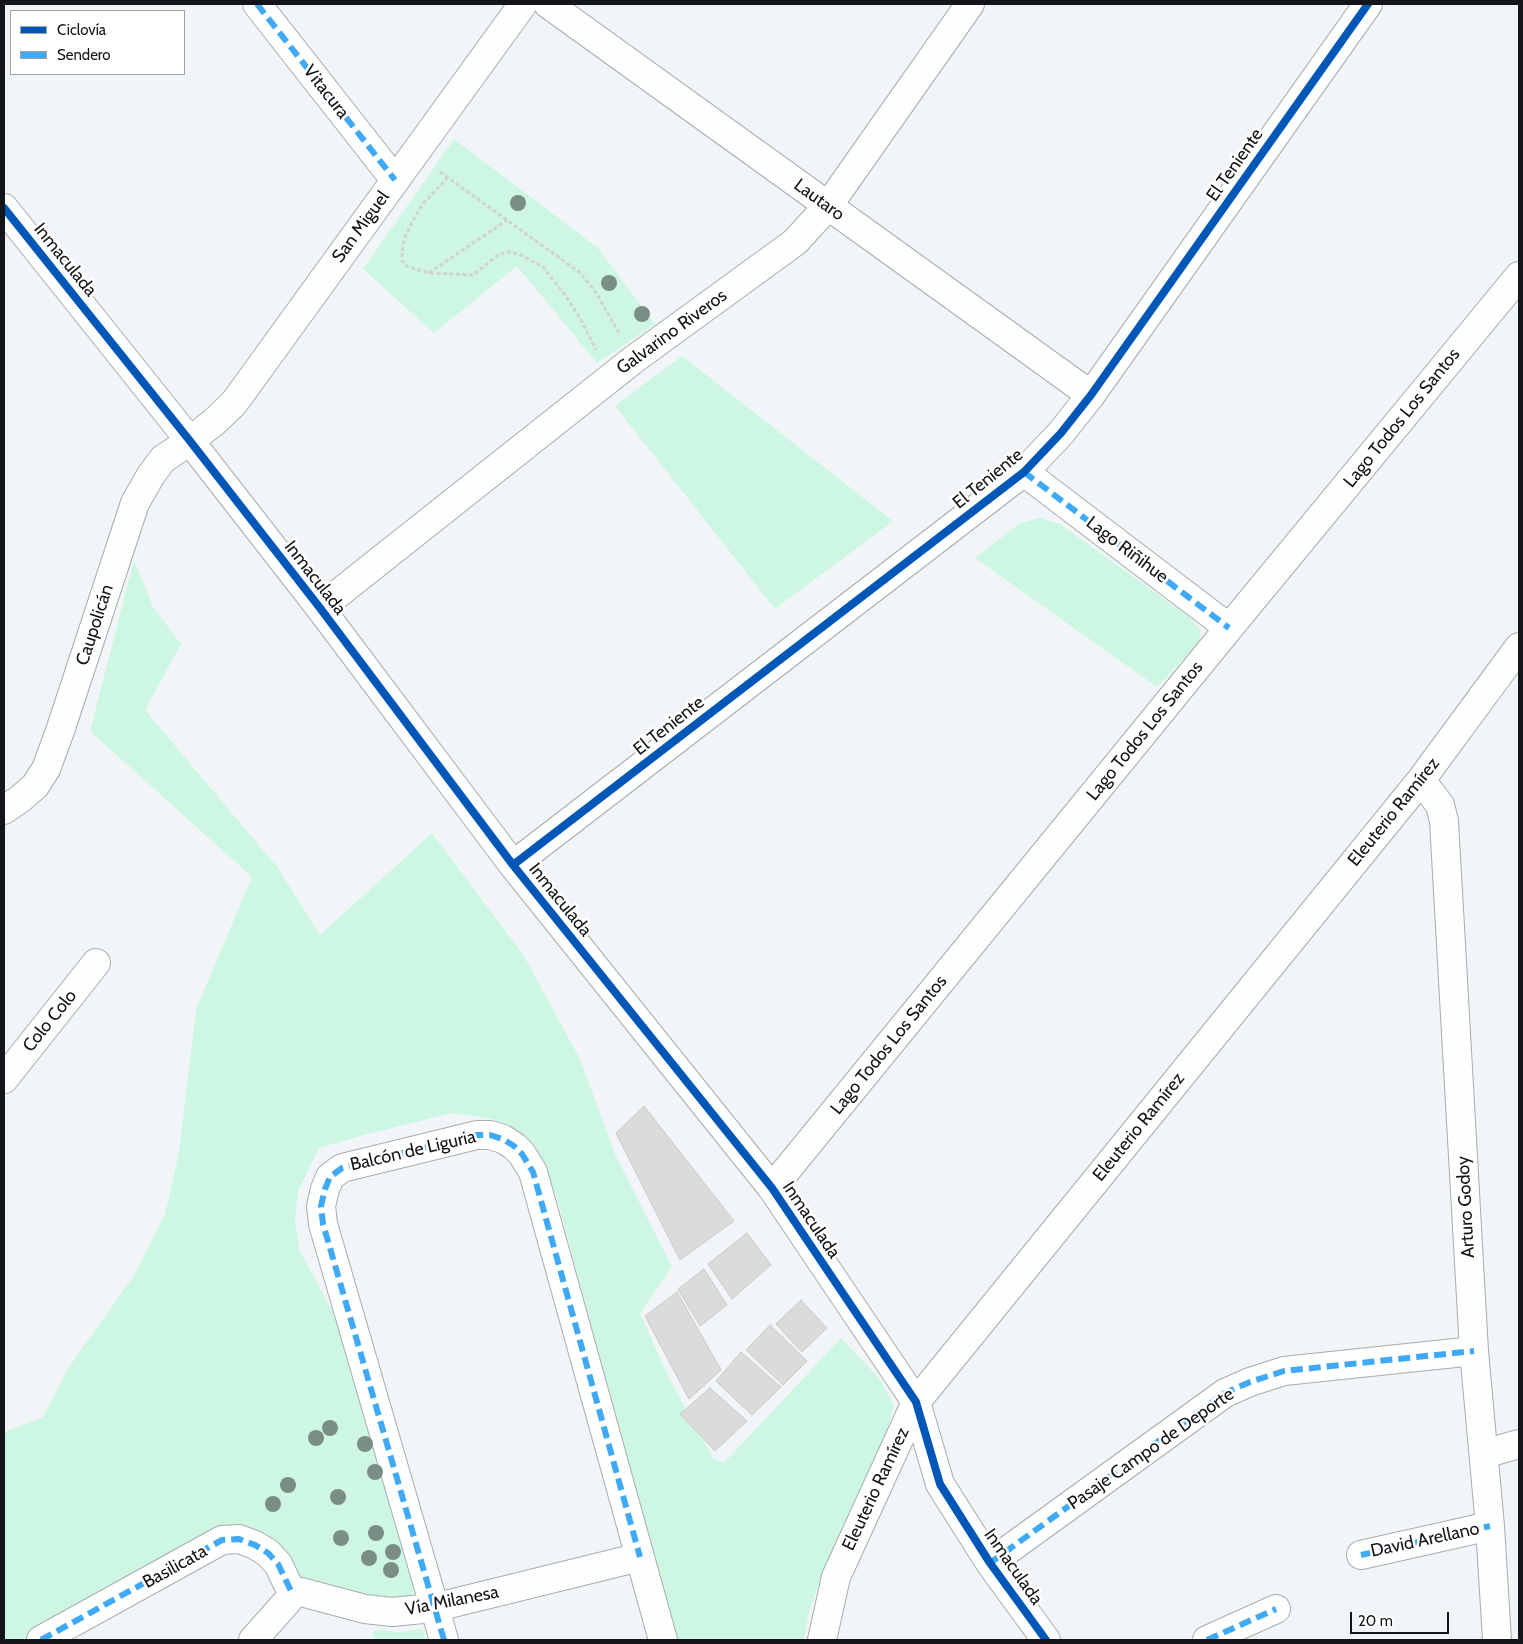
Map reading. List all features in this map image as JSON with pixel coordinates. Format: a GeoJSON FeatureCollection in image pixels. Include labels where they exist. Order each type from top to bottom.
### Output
{"type":"FeatureCollection","features":[{"type":"Feature","properties":{"kind":"street","name":"Vitacura"},"geometry":{"type":"LineString","coordinates":[[257,4],[395,180]]}},
{"type":"Feature","properties":{"kind":"street","name":"San Miguel"},"geometry":{"type":"LineString","coordinates":[[190,441],[234,403],[523,4]]}},
{"type":"Feature","properties":{"kind":"street","name":"Lautaro"},"geometry":{"type":"LineString","coordinates":[[548,4],[1091,395]]}},
{"type":"Feature","properties":{"kind":"street","name":"Galvarino Riveros"},"geometry":{"type":"LineString","coordinates":[[320,608],[633,360],[795,242],[828,206],[970,4]]}},
{"type":"Feature","properties":{"kind":"street","name":"El Teniente"},"geometry":{"type":"LineString","coordinates":[[513,865],[1024,472],[1061,433],[1091,395],[1368,4]]}},
{"type":"Feature","properties":{"kind":"street","name":"Inmaculada"},"geometry":{"type":"LineString","coordinates":[[4,208],[190,441],[320,608],[513,865],[772,1188],[916,1402],[940,1484],[990,1563],[1046,1640]]}},
{"type":"Feature","properties":{"kind":"street","name":"Lago Todos Los Santos"},"geometry":{"type":"LineString","coordinates":[[772,1188],[1519,276]]}},
{"type":"Feature","properties":{"kind":"street","name":"Caupolicán"},"geometry":{"type":"LineString","coordinates":[[4,810],[35,786],[46,768],[135,503],[151,475],[163,459],[190,441]]}},
{"type":"Feature","properties":{"kind":"street","name":"Lago Riñihue"},"geometry":{"type":"LineString","coordinates":[[1024,472],[1229,628]]}},
{"type":"Feature","properties":{"kind":"street","name":"Eleuterio Ramírez"},"geometry":{"type":"LineString","coordinates":[[822,1640],[836,1577],[916,1402],[1421,780],[1519,647]]}},
{"type":"Feature","properties":{"kind":"street","name":"Arturo Godoy"},"geometry":{"type":"LineString","coordinates":[[1421,780],[1440,805],[1444,821],[1474,1352],[1490,1526],[1497,1640]]}},
{"type":"Feature","properties":{"kind":"street","name":"Colo Colo"},"geometry":{"type":"LineString","coordinates":[[4,1079],[96,963]]}},
{"type":"Feature","properties":{"kind":"street","name":"Balcón de Liguria"},"geometry":{"type":"LineString","coordinates":[[444,1640],[323,1224],[321,1206],[330,1177],[342,1168],[477,1135],[490,1135],[503,1139],[514,1146],[534,1172],[663,1640]]}},
{"type":"Feature","properties":{"kind":"street","name":"Pasaje Campo de Deporte"},"geometry":{"type":"LineString","coordinates":[[990,1563],[1225,1393],[1250,1382],[1284,1371],[1474,1352]]}},
{"type":"Feature","properties":{"kind":"street"},"geometry":{"type":"LineString","coordinates":[[1484,1454],[1519,1444]]}},
{"type":"Feature","properties":{"kind":"street","name":"David Arellano"},"geometry":{"type":"LineString","coordinates":[[1361,1555],[1490,1526]]}},
{"type":"Feature","properties":{"kind":"street","name":"Basilicata"},"geometry":{"type":"LineString","coordinates":[[41,1640],[222,1540],[239,1539],[255,1545],[268,1554],[278,1564],[293,1595]]}},
{"type":"Feature","properties":{"kind":"street","name":"Vía Milanesa"},"geometry":{"type":"LineString","coordinates":[[293,1595],[301,1592],[310,1593],[365,1608],[392,1612],[434,1608],[640,1557]]}},
{"type":"Feature","properties":{"kind":"street"},"geometry":{"type":"LineString","coordinates":[[253,1640],[293,1595]]}},
{"type":"Feature","properties":{"kind":"street"},"geometry":{"type":"LineString","coordinates":[[1207,1640],[1276,1609]]}},
{"type":"Feature","properties":{"kind":"path"},"geometry":{"type":"LineString","coordinates":[[414,153],[580,272],[595,291],[633,360]]}},
{"type":"Feature","properties":{"kind":"path"},"geometry":{"type":"LineString","coordinates":[[448,177],[420,209],[405,237],[402,261],[408,267],[429,273],[473,275],[499,254],[510,252],[533,260],[543,267],[565,294],[611,377]]}},
{"type":"Feature","properties":{"kind":"path"},"geometry":{"type":"LineString","coordinates":[[429,273],[507,220]]}},
{"type":"Feature","properties":{"kind":"green space"},"geometry":{"type":"Polygon","coordinates":[[[454,139],[598,248],[655,324],[597,363],[517,266],[434,333],[363,269],[454,139]]]}},
{"type":"Feature","properties":{"kind":"green space"},"geometry":{"type":"Polygon","coordinates":[[[682,356],[893,521],[775,609],[615,406],[682,356]]]}},
{"type":"Feature","properties":{"kind":"green space"},"geometry":{"type":"Polygon","coordinates":[[[1040,518],[1060,524],[1189,617],[1201,630],[1199,643],[1157,687],[975,558],[1020,523],[1040,518]]]}},
{"type":"Feature","properties":{"kind":"green space"},"geometry":{"type":"Polygon","coordinates":[[[134,560],[153,607],[181,644],[145,710],[278,868],[320,935],[432,833],[524,956],[580,1059],[615,1154],[672,1267],[640,1313],[669,1378],[713,1458],[724,1463],[841,1338],[879,1378],[894,1405],[882,1448],[819,1584],[809,1611],[804,1640],[678,1640],[629,1469],[557,1198],[535,1145],[493,1119],[452,1113],[319,1148],[298,1191],[295,1219],[299,1249],[342,1330],[415,1587],[413,1593],[407,1597],[371,1596],[312,1582],[297,1575],[255,1535],[129,1582],[23,1640],[4,1640],[4,1432],[43,1417],[69,1367],[135,1274],[165,1215],[179,1152],[196,1009],[252,877],[90,731],[134,560]]]}},
{"type":"Feature","properties":{"kind":"green space"},"geometry":{"type":"Polygon","coordinates":[[[422,1629],[426,1640],[376,1640],[371,1632],[379,1630],[399,1632],[422,1629]]]}},
{"type":"Feature","properties":{"kind":"building"},"geometry":{"type":"Polygon","coordinates":[[[644,1106],[734,1221],[680,1260],[616,1133],[644,1106]]]}},
{"type":"Feature","properties":{"kind":"building"},"geometry":{"type":"Polygon","coordinates":[[[747,1233],[771,1265],[732,1299],[708,1264],[747,1233]]]}},
{"type":"Feature","properties":{"kind":"building"},"geometry":{"type":"Polygon","coordinates":[[[704,1269],[727,1305],[700,1326],[678,1289],[704,1269]]]}},
{"type":"Feature","properties":{"kind":"building"},"geometry":{"type":"Polygon","coordinates":[[[677,1292],[721,1370],[689,1399],[645,1316],[677,1292]]]}},
{"type":"Feature","properties":{"kind":"building"},"geometry":{"type":"Polygon","coordinates":[[[801,1300],[827,1328],[802,1352],[776,1324],[801,1300]]]}},
{"type":"Feature","properties":{"kind":"building"},"geometry":{"type":"Polygon","coordinates":[[[770,1325],[807,1361],[783,1385],[746,1350],[770,1325]]]}},
{"type":"Feature","properties":{"kind":"building"},"geometry":{"type":"Polygon","coordinates":[[[741,1352],[781,1387],[752,1415],[716,1381],[741,1352]]]}},
{"type":"Feature","properties":{"kind":"building"},"geometry":{"type":"Polygon","coordinates":[[[710,1388],[747,1421],[715,1451],[680,1414],[710,1388]]]}},
{"type":"Feature","properties":{"kind":"marked path"},"geometry":{"type":"LineString","coordinates":[[257,4],[395,180]]}},
{"type":"Feature","properties":{"kind":"marked path"},"geometry":{"type":"LineString","coordinates":[[1024,472],[1229,628]]}},
{"type":"Feature","properties":{"kind":"marked path"},"geometry":{"type":"LineString","coordinates":[[444,1640],[323,1224],[321,1206],[325,1189],[330,1177],[342,1168],[477,1135],[490,1135],[503,1139],[522,1154],[533,1172],[640,1557]]}},
{"type":"Feature","properties":{"kind":"marked path"},"geometry":{"type":"LineString","coordinates":[[990,1563],[1225,1393],[1250,1382],[1284,1371],[1474,1351]]}},
{"type":"Feature","properties":{"kind":"marked path"},"geometry":{"type":"LineString","coordinates":[[1361,1555],[1490,1526]]}},
{"type":"Feature","properties":{"kind":"marked path"},"geometry":{"type":"LineString","coordinates":[[41,1640],[222,1540],[239,1539],[255,1545],[268,1553],[278,1564],[293,1595]]}},
{"type":"Feature","properties":{"kind":"marked path"},"geometry":{"type":"LineString","coordinates":[[1207,1640],[1276,1609]]}},
{"type":"Feature","properties":{"kind":"cycle path"},"geometry":{"type":"LineString","coordinates":[[513,865],[1024,472],[1061,433],[1091,395],[1368,4]]}},
{"type":"Feature","properties":{"kind":"cycle path"},"geometry":{"type":"LineString","coordinates":[[4,208],[190,441],[320,608],[513,865],[772,1188],[916,1402],[940,1484],[990,1563],[1046,1640]]}}]}
